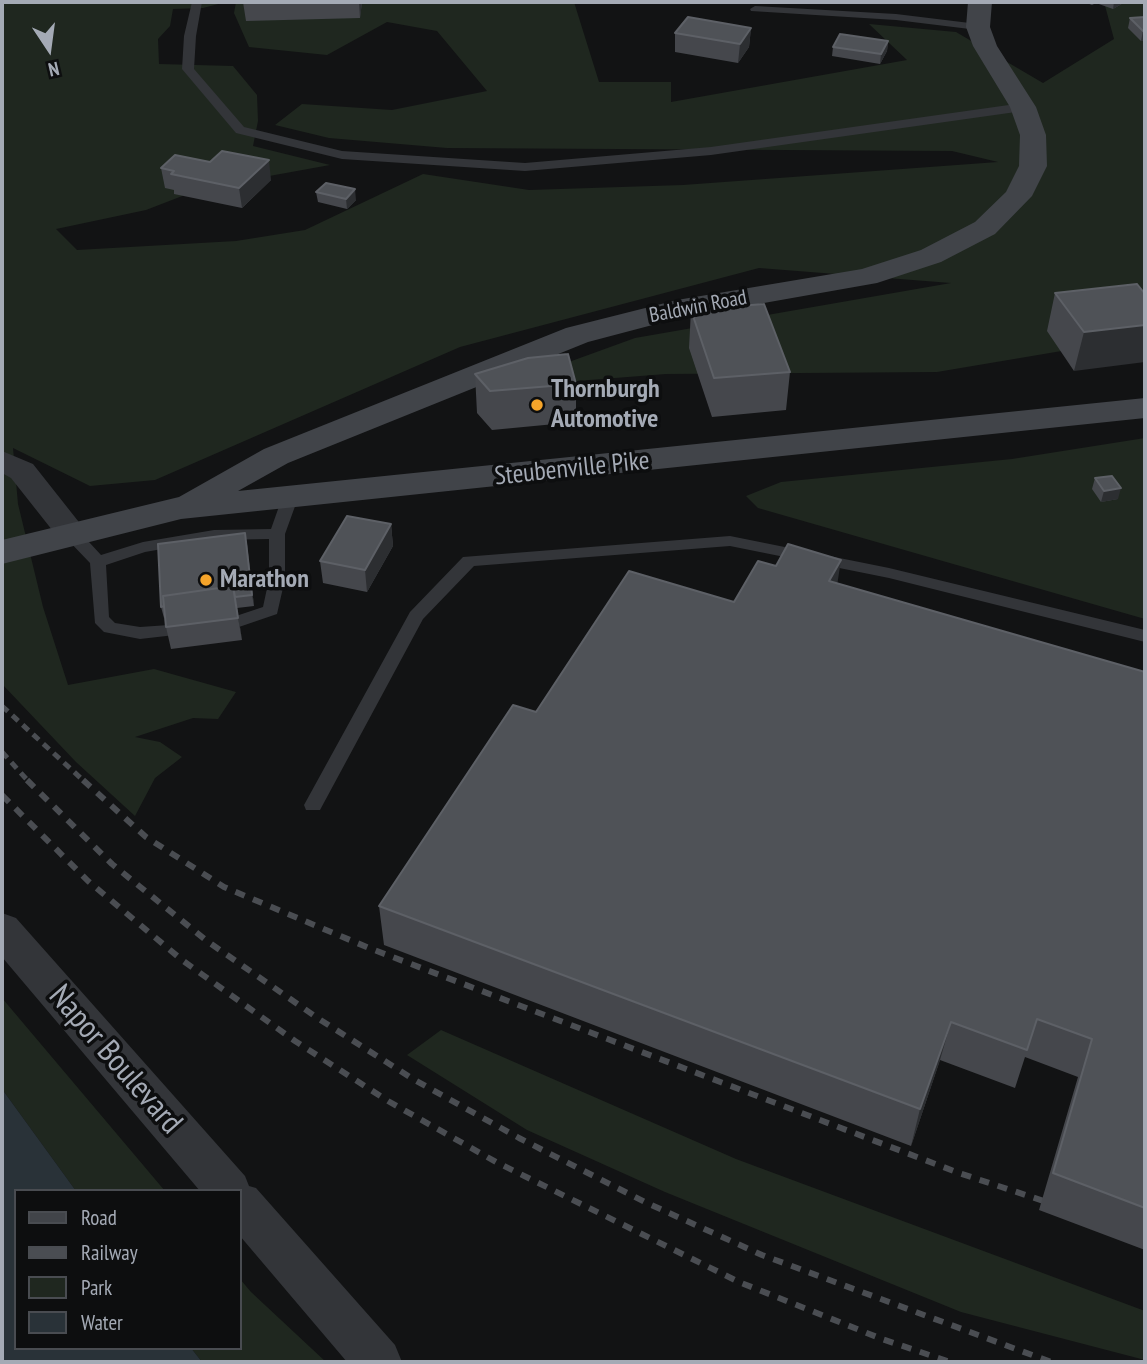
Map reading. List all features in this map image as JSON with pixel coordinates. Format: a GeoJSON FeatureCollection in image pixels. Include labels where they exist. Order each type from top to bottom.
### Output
{"type":"FeatureCollection","features":[{"type":"Feature","properties":{"kind":"street","name":"Baldwin Road"},"geometry":{"type":"LineString","coordinates":[[181,508],[276,456],[577,335],[677,309],[867,276],[931,256],[985,228],[1018,196],[1033,166],[1033,135],[1023,107],[985,46],[979,14]]}},
{"type":"Feature","properties":{"kind":"street","name":"Steubenville Pike"},"geometry":{"type":"LineString","coordinates":[[2,552],[181,508],[1145,408]]}},
{"type":"Feature","properties":{"kind":"street"},"geometry":{"type":"LineString","coordinates":[[2,460],[22,471],[71,533]]}},
{"type":"Feature","properties":{"kind":"street","name":"Napor Boulevard"},"geometry":{"type":"LineString","coordinates":[[2,929],[227,1189]]}},
{"type":"Feature","properties":{"kind":"street"},"geometry":{"type":"LineString","coordinates":[[242,1205],[378,1362]]}},
{"type":"Feature","properties":{"kind":"lane"},"geometry":{"type":"LineString","coordinates":[[197,2],[190,36],[188,69],[240,131],[342,155],[525,167],[711,151],[1023,107]]}},
{"type":"Feature","properties":{"kind":"lane"},"geometry":{"type":"LineString","coordinates":[[755,9],[883,16],[979,14]]}},
{"type":"Feature","properties":{"kind":"lane"},"geometry":{"type":"LineString","coordinates":[[239,621],[271,610],[277,579],[277,534],[290,498]]}},
{"type":"Feature","properties":{"kind":"lane"},"geometry":{"type":"LineString","coordinates":[[71,533],[99,562],[101,619],[110,628],[140,633],[169,631]]}},
{"type":"Feature","properties":{"kind":"lane"},"geometry":{"type":"LineString","coordinates":[[99,562],[143,547],[214,535],[277,534]]}},
{"type":"Feature","properties":{"kind":"lane"},"geometry":{"type":"LineString","coordinates":[[313,805],[416,616],[469,561],[730,541],[889,573],[1145,636]]}},
{"type":"Feature","properties":{"kind":"green space"},"geometry":{"type":"Polygon","coordinates":[[[2,2],[226,2],[203,8],[173,9],[170,26],[158,39],[159,64],[233,66],[257,95],[258,121],[253,146],[330,165],[203,188],[146,210],[56,229],[77,250],[236,241],[305,230],[423,174],[529,190],[683,185],[998,162],[952,151],[447,148],[329,138],[275,125],[302,104],[392,110],[487,91],[437,31],[387,22],[327,55],[249,47],[234,13],[236,2],[574,2],[599,82],[671,82],[671,102],[907,60],[869,24],[956,32],[1043,83],[1114,39],[1104,2],[1145,2],[1145,342],[1115,342],[937,372],[666,374],[500,387],[635,338],[951,283],[759,268],[460,347],[155,480],[90,486],[13,448],[18,504],[43,607],[68,685],[154,669],[236,692],[218,719],[193,718],[135,737],[160,742],[182,757],[155,778],[135,816],[76,762],[2,684],[2,2]]]}},
{"type":"Feature","properties":{"kind":"green space"},"geometry":{"type":"Polygon","coordinates":[[[1145,438],[1145,619],[758,508],[746,496],[781,482],[1012,459],[1145,438]]]}},
{"type":"Feature","properties":{"kind":"green space"},"geometry":{"type":"Polygon","coordinates":[[[2,998],[163,1189],[75,1189],[2,1089],[2,998]]]}},
{"type":"Feature","properties":{"kind":"green space"},"geometry":{"type":"Polygon","coordinates":[[[441,1030],[736,1159],[1145,1311],[1145,1360],[961,1312],[665,1192],[527,1130],[407,1055],[441,1030]]]}},
{"type":"Feature","properties":{"kind":"green space"},"geometry":{"type":"Polygon","coordinates":[[[242,1281],[326,1362],[202,1362],[193,1350],[242,1350],[242,1281]]]}},
{"type":"Feature","properties":{"kind":"water"},"geometry":{"type":"Polygon","coordinates":[[[2,1089],[75,1189],[14,1189],[14,1350],[193,1350],[202,1362],[2,1362],[2,1089]]]}},
{"type":"Feature","properties":{"kind":"building"},"geometry":{"type":"Polygon","coordinates":[[[688,17],[751,28],[740,44],[675,33],[688,17]]]}},
{"type":"Feature","properties":{"kind":"building"},"geometry":{"type":"Polygon","coordinates":[[[1145,17],[1145,31],[1130,18],[1145,17]]]}},
{"type":"Feature","properties":{"kind":"building"},"geometry":{"type":"Polygon","coordinates":[[[840,34],[888,41],[881,54],[833,47],[840,34]]]}},
{"type":"Feature","properties":{"kind":"building"},"geometry":{"type":"Polygon","coordinates":[[[222,151],[269,160],[239,188],[171,174],[174,171],[161,168],[175,155],[210,162],[222,151]]]}},
{"type":"Feature","properties":{"kind":"building"},"geometry":{"type":"Polygon","coordinates":[[[326,183],[355,189],[346,199],[316,192],[326,183]]]}},
{"type":"Feature","properties":{"kind":"building"},"geometry":{"type":"Polygon","coordinates":[[[1137,284],[1145,294],[1145,325],[1084,332],[1055,293],[1137,284]]]}},
{"type":"Feature","properties":{"kind":"building"},"geometry":{"type":"Polygon","coordinates":[[[764,304],[790,372],[714,378],[691,310],[764,304]]]}},
{"type":"Feature","properties":{"kind":"building"},"geometry":{"type":"Polygon","coordinates":[[[568,354],[576,384],[490,391],[475,374],[528,358],[568,354]]]}},
{"type":"Feature","properties":{"kind":"building"},"geometry":{"type":"Polygon","coordinates":[[[1112,476],[1121,488],[1104,491],[1095,478],[1112,476]]]}},
{"type":"Feature","properties":{"kind":"building"},"geometry":{"type":"Polygon","coordinates":[[[347,516],[391,524],[365,570],[320,561],[347,516]]]}},
{"type":"Feature","properties":{"kind":"building","name":"Marathon"},"geometry":{"type":"Polygon","coordinates":[[[245,533],[252,595],[235,597],[233,586],[163,596],[164,606],[161,607],[158,544],[245,533]]]}},
{"type":"Feature","properties":{"kind":"building"},"geometry":{"type":"Polygon","coordinates":[[[788,544],[841,560],[829,581],[1145,672],[1145,1208],[1053,1173],[1092,1039],[1037,1019],[1027,1050],[951,1022],[920,1109],[379,906],[513,705],[536,712],[629,571],[734,602],[758,561],[776,566],[788,544]]]}},
{"type":"Feature","properties":{"kind":"building"},"geometry":{"type":"Polygon","coordinates":[[[233,586],[238,618],[166,627],[163,596],[233,586]]]}},
{"type":"Feature","properties":{"kind":"railway"},"geometry":{"type":"LineString","coordinates":[[2,706],[85,782]]}},
{"type":"Feature","properties":{"kind":"railway"},"geometry":{"type":"LineString","coordinates":[[2,752],[29,782]]}},
{"type":"Feature","properties":{"kind":"railway"},"geometry":{"type":"LineString","coordinates":[[83,780],[146,837],[224,887],[369,948],[959,1173],[1059,1206]]}},
{"type":"Feature","properties":{"kind":"railway"},"geometry":{"type":"LineString","coordinates":[[29,782],[112,864],[207,941],[319,1019],[413,1079],[519,1138],[647,1203],[762,1255],[1051,1362]]}},
{"type":"Feature","properties":{"kind":"railway"},"geometry":{"type":"LineString","coordinates":[[2,795],[88,881],[182,960],[295,1041],[388,1101],[496,1162],[739,1282],[882,1339],[950,1362]]}},
{"type":"Feature","properties":{"kind":"place","name":"Thornburgh Automotive"},"geometry":{"type":"Point","coordinates":[537,405]}},
{"type":"Feature","properties":{"kind":"place","name":"Marathon"},"geometry":{"type":"Point","coordinates":[206,580]}}]}
